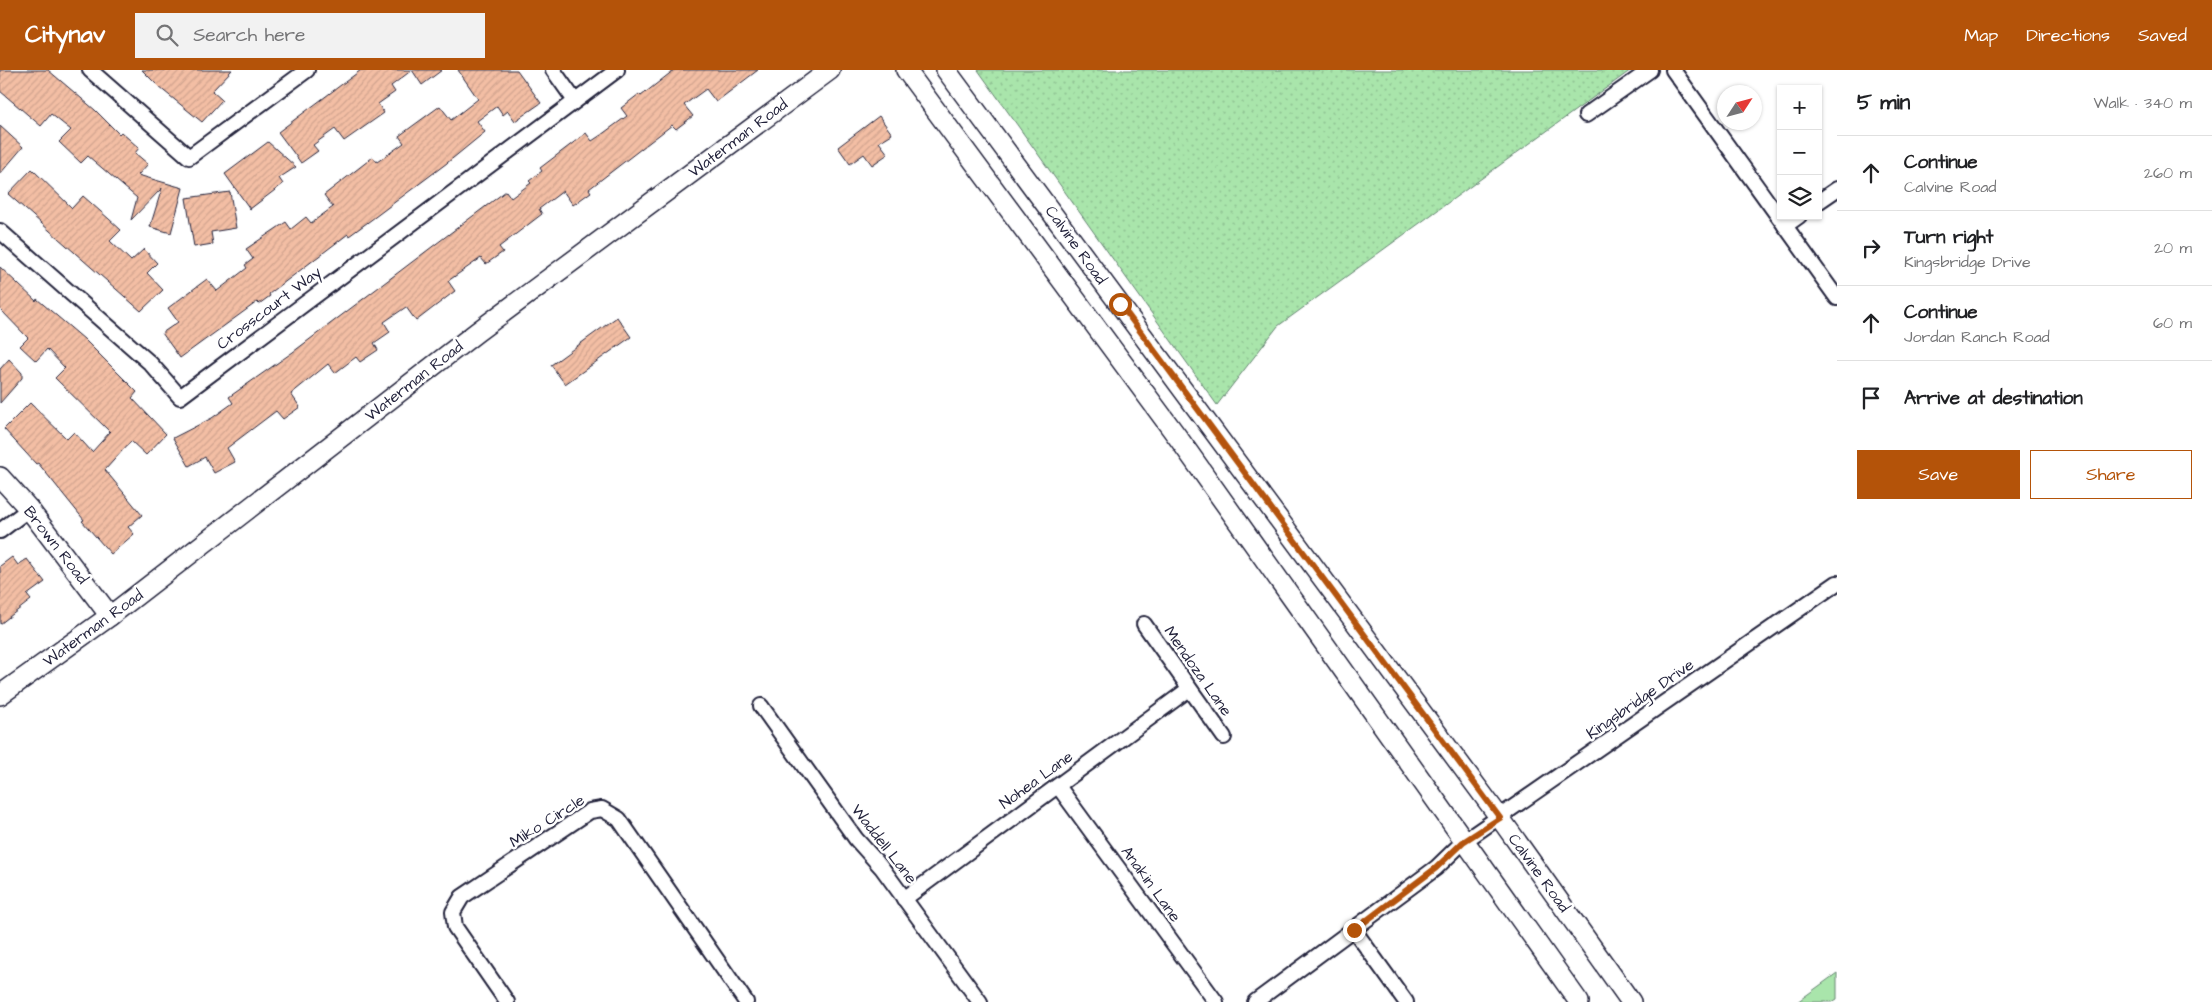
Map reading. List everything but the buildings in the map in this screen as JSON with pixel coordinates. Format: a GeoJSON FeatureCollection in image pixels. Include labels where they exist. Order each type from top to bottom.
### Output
{"type":"FeatureCollection","features":[{"type":"Feature","properties":{"kind":"main road","name":"Waterman Road"},"geometry":{"type":"LineString","coordinates":[[0,695],[110,616],[477,332],[830,70]]}},
{"type":"Feature","properties":{"kind":"main road","name":"Calvine Road"},"geometry":{"type":"LineString","coordinates":[[906,70],[1179,439],[1463,842],[1579,1002]]}},
{"type":"Feature","properties":{"kind":"main road","name":"Calvine Road"},"geometry":{"type":"LineString","coordinates":[[946,70],[1500,818],[1631,1002]]}},
{"type":"Feature","properties":{"kind":"main road","name":"Brown Road"},"geometry":{"type":"LineString","coordinates":[[0,477],[30,509],[110,616]]}},
{"type":"Feature","properties":{"kind":"street"},"geometry":{"type":"LineString","coordinates":[[90,70],[190,157],[307,70]]}},
{"type":"Feature","properties":{"kind":"street"},"geometry":{"type":"LineString","coordinates":[[553,70],[575,100],[617,70]]}},
{"type":"Feature","properties":{"kind":"street"},"geometry":{"type":"LineString","coordinates":[[1586,115],[1650,70]]}},
{"type":"Feature","properties":{"kind":"street"},"geometry":{"type":"LineString","coordinates":[[1673,70],[1837,298]]}},
{"type":"Feature","properties":{"kind":"street","name":"Crosscourt Way"},"geometry":{"type":"LineString","coordinates":[[0,231],[150,364],[180,397],[575,100]]}},
{"type":"Feature","properties":{"kind":"street"},"geometry":{"type":"LineString","coordinates":[[1822,199],[1837,189]]}},
{"type":"Feature","properties":{"kind":"street"},"geometry":{"type":"LineString","coordinates":[[1785,226],[1793,220]]}},
{"type":"Feature","properties":{"kind":"street"},"geometry":{"type":"LineString","coordinates":[[0,531],[30,509]]}},
{"type":"Feature","properties":{"kind":"street","name":"Kingsbridge Drive"},"geometry":{"type":"LineString","coordinates":[[1255,1002],[1436,868],[1463,842],[1837,583]]}},
{"type":"Feature","properties":{"kind":"street","name":"Mendoza Lane"},"geometry":{"type":"LineString","coordinates":[[1144,624],[1224,737]]}},
{"type":"Feature","properties":{"kind":"street","name":"Nohea Lane"},"geometry":{"type":"LineString","coordinates":[[904,899],[1189,689]]}},
{"type":"Feature","properties":{"kind":"street","name":"Waddell Lane"},"geometry":{"type":"LineString","coordinates":[[761,706],[856,838],[882,868],[980,1002]]}},
{"type":"Feature","properties":{"kind":"street","name":"Anakin Lane"},"geometry":{"type":"LineString","coordinates":[[1058,786],[1216,1002]]}},
{"type":"Feature","properties":{"kind":"street","name":"Miko Circle"},"geometry":{"type":"LineString","coordinates":[[508,1002],[455,927],[453,912],[462,897],[590,811],[602,809],[619,819],[746,1002]]}},
{"type":"Feature","properties":{"kind":"street"},"geometry":{"type":"LineString","coordinates":[[1354,930],[1406,1002]]}},
{"type":"Feature","properties":{"kind":"green space"},"geometry":{"type":"Polygon","coordinates":[[[978,70],[1631,70],[1278,326],[1217,405],[978,70]]]}},
{"type":"Feature","properties":{"kind":"green space"},"geometry":{"type":"Polygon","coordinates":[[[1837,973],[1837,999],[1832,1002],[1797,1002],[1837,973]]]}},
{"type":"Feature","properties":{"kind":"route"},"geometry":{"type":"LineString","coordinates":[[1120,304],[1500,818],[1463,842],[1436,868],[1354,930]]}}]}
